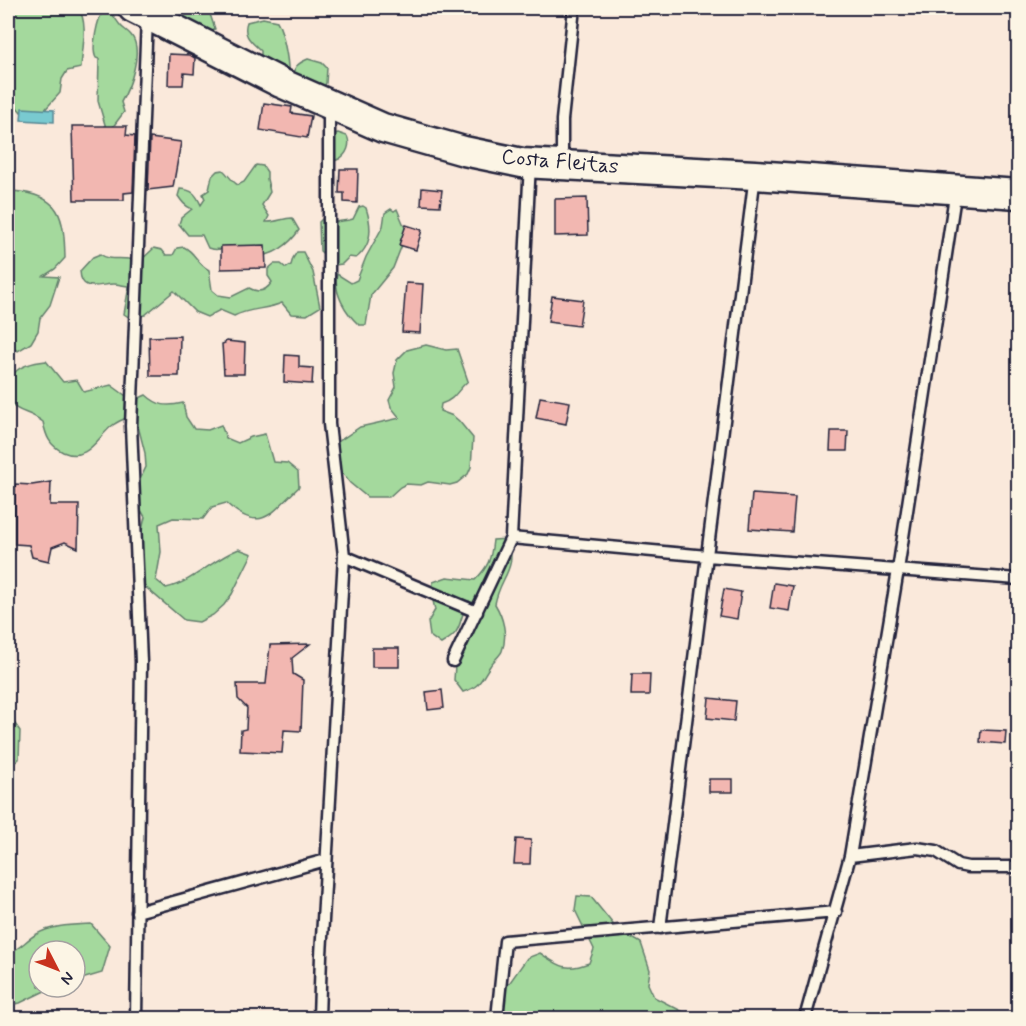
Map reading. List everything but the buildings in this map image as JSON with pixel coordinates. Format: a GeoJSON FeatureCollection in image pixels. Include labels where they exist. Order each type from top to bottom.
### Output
{"type":"FeatureCollection","features":[{"type":"Feature","properties":{"kind":"main road","name":"Costa Fleitas"},"geometry":{"type":"LineString","coordinates":[[140,11],[281,83],[383,128],[464,151],[531,163],[755,175],[1018,194]]}},
{"type":"Feature","properties":{"kind":"lane"},"geometry":{"type":"LineString","coordinates":[[562,165],[562,120],[574,8]]}},
{"type":"Feature","properties":{"kind":"lane"},"geometry":{"type":"LineString","coordinates":[[135,1018],[141,662],[130,426],[140,11]]}},
{"type":"Feature","properties":{"kind":"lane"},"geometry":{"type":"LineString","coordinates":[[319,1018],[344,556],[329,424],[329,104]]}},
{"type":"Feature","properties":{"kind":"lane"},"geometry":{"type":"LineString","coordinates":[[453,662],[511,538],[531,163]]}},
{"type":"Feature","properties":{"kind":"lane"},"geometry":{"type":"LineString","coordinates":[[660,928],[755,175]]}},
{"type":"Feature","properties":{"kind":"lane"},"geometry":{"type":"LineString","coordinates":[[805,1018],[850,856],[898,570],[956,189]]}},
{"type":"Feature","properties":{"kind":"lane"},"geometry":{"type":"LineString","coordinates":[[511,538],[707,556],[1018,579]]}},
{"type":"Feature","properties":{"kind":"lane"},"geometry":{"type":"LineString","coordinates":[[344,556],[477,612]]}},
{"type":"Feature","properties":{"kind":"lane"},"geometry":{"type":"LineString","coordinates":[[850,856],[917,848],[936,851],[958,865],[968,867],[1018,867]]}},
{"type":"Feature","properties":{"kind":"lane"},"geometry":{"type":"LineString","coordinates":[[137,912],[326,860]]}},
{"type":"Feature","properties":{"kind":"lane"},"geometry":{"type":"LineString","coordinates":[[497,1018],[505,941],[836,912]]}},
{"type":"Feature","properties":{"kind":"green space"},"geometry":{"type":"Polygon","coordinates":[[[14,8],[78,8],[83,21],[81,68],[67,71],[62,79],[60,93],[40,115],[25,117],[16,106],[8,80],[8,19],[14,8]]]}},
{"type":"Feature","properties":{"kind":"green space"},"geometry":{"type":"Polygon","coordinates":[[[176,8],[208,8],[215,29],[210,33],[172,19],[176,8]]]}},
{"type":"Feature","properties":{"kind":"green space"},"geometry":{"type":"Polygon","coordinates":[[[104,10],[111,14],[131,35],[136,50],[132,78],[121,102],[124,112],[112,128],[106,128],[98,101],[99,59],[96,58],[94,48],[97,26],[104,10]]]}},
{"type":"Feature","properties":{"kind":"green space"},"geometry":{"type":"Polygon","coordinates":[[[263,18],[277,21],[285,47],[288,74],[261,57],[261,51],[247,35],[247,22],[263,18]]]}},
{"type":"Feature","properties":{"kind":"green space"},"geometry":{"type":"Polygon","coordinates":[[[308,59],[322,63],[327,68],[326,83],[323,89],[293,79],[296,66],[308,59]]]}},
{"type":"Feature","properties":{"kind":"green space"},"geometry":{"type":"Polygon","coordinates":[[[334,134],[347,136],[349,143],[347,149],[340,159],[329,160],[323,147],[334,134]]]}},
{"type":"Feature","properties":{"kind":"green space"},"geometry":{"type":"Polygon","coordinates":[[[256,165],[263,166],[267,172],[270,192],[262,205],[269,216],[266,222],[292,218],[299,230],[291,240],[274,252],[255,256],[224,249],[210,249],[202,235],[188,235],[179,224],[181,218],[192,209],[187,207],[178,196],[180,189],[194,193],[201,205],[205,199],[203,194],[209,190],[212,176],[217,171],[223,170],[238,185],[244,182],[256,165]]]}},
{"type":"Feature","properties":{"kind":"green space"},"geometry":{"type":"Polygon","coordinates":[[[13,191],[41,197],[57,210],[63,230],[65,258],[55,269],[44,276],[59,277],[50,305],[40,318],[38,331],[31,343],[18,351],[8,346],[8,193],[13,191]]]}},
{"type":"Feature","properties":{"kind":"green space"},"geometry":{"type":"Polygon","coordinates":[[[359,207],[366,208],[370,228],[366,247],[356,258],[349,257],[342,264],[335,265],[320,251],[319,222],[322,219],[328,223],[353,219],[359,207]]]}},
{"type":"Feature","properties":{"kind":"green space"},"geometry":{"type":"Polygon","coordinates":[[[391,209],[394,211],[397,209],[409,237],[402,245],[393,268],[371,295],[366,325],[359,325],[342,302],[337,288],[337,274],[351,283],[357,280],[366,257],[383,226],[385,213],[391,209]]]}},
{"type":"Feature","properties":{"kind":"green space"},"geometry":{"type":"Polygon","coordinates":[[[184,247],[209,270],[212,290],[218,295],[231,297],[249,288],[259,291],[267,288],[272,282],[268,276],[268,269],[274,264],[281,264],[286,268],[291,265],[297,252],[303,252],[313,272],[320,307],[307,315],[291,314],[282,303],[234,316],[220,310],[207,317],[195,312],[174,291],[145,315],[130,318],[124,314],[129,286],[114,284],[92,286],[84,283],[81,278],[80,271],[93,257],[100,254],[109,258],[134,260],[138,263],[154,248],[162,250],[166,255],[173,255],[177,248],[184,247]]]}},
{"type":"Feature","properties":{"kind":"green space"},"geometry":{"type":"Polygon","coordinates":[[[426,345],[446,350],[457,349],[468,381],[453,397],[441,404],[440,411],[453,416],[473,438],[471,467],[468,474],[457,483],[450,485],[428,482],[421,485],[406,484],[389,497],[367,497],[350,483],[336,465],[335,444],[360,427],[400,418],[391,407],[389,400],[396,387],[394,373],[397,360],[407,350],[426,345]]]}},
{"type":"Feature","properties":{"kind":"green space"},"geometry":{"type":"Polygon","coordinates":[[[46,361],[63,382],[77,380],[84,392],[111,385],[133,401],[146,395],[163,405],[183,403],[186,417],[194,429],[208,430],[221,425],[226,438],[238,443],[265,434],[273,462],[287,463],[298,472],[299,487],[266,517],[249,518],[238,513],[226,503],[212,507],[203,519],[173,518],[159,524],[161,552],[156,580],[166,588],[185,581],[220,558],[239,549],[252,554],[232,594],[213,615],[199,622],[184,620],[142,584],[136,558],[145,517],[134,492],[146,467],[138,426],[126,418],[113,425],[86,451],[72,454],[63,452],[51,443],[43,422],[8,402],[9,384],[15,372],[36,362],[46,361]]]}},
{"type":"Feature","properties":{"kind":"green space"},"geometry":{"type":"Polygon","coordinates":[[[508,539],[511,550],[510,566],[497,594],[495,604],[504,626],[504,645],[500,655],[491,664],[480,682],[463,692],[454,680],[456,651],[476,613],[469,601],[457,630],[441,644],[430,636],[428,622],[435,610],[432,596],[433,582],[447,577],[475,580],[488,562],[493,540],[508,539]]]}},
{"type":"Feature","properties":{"kind":"green space"},"geometry":{"type":"Polygon","coordinates":[[[8,714],[20,731],[19,759],[8,769],[8,714]]]}},
{"type":"Feature","properties":{"kind":"green space"},"geometry":{"type":"Polygon","coordinates":[[[577,896],[591,897],[617,929],[641,943],[650,970],[648,984],[654,997],[695,1018],[497,1018],[503,992],[527,958],[540,953],[563,966],[574,967],[589,963],[594,949],[575,910],[577,896]]]}},
{"type":"Feature","properties":{"kind":"green space"},"geometry":{"type":"Polygon","coordinates":[[[91,924],[110,946],[102,973],[87,977],[87,939],[30,939],[48,929],[91,924]]]}},
{"type":"Feature","properties":{"kind":"green space"},"geometry":{"type":"Polygon","coordinates":[[[27,941],[28,999],[8,1005],[8,953],[27,941]]]}},
{"type":"Feature","properties":{"kind":"water"},"geometry":{"type":"Polygon","coordinates":[[[22,108],[54,110],[54,122],[21,120],[22,108]]]}}]}
